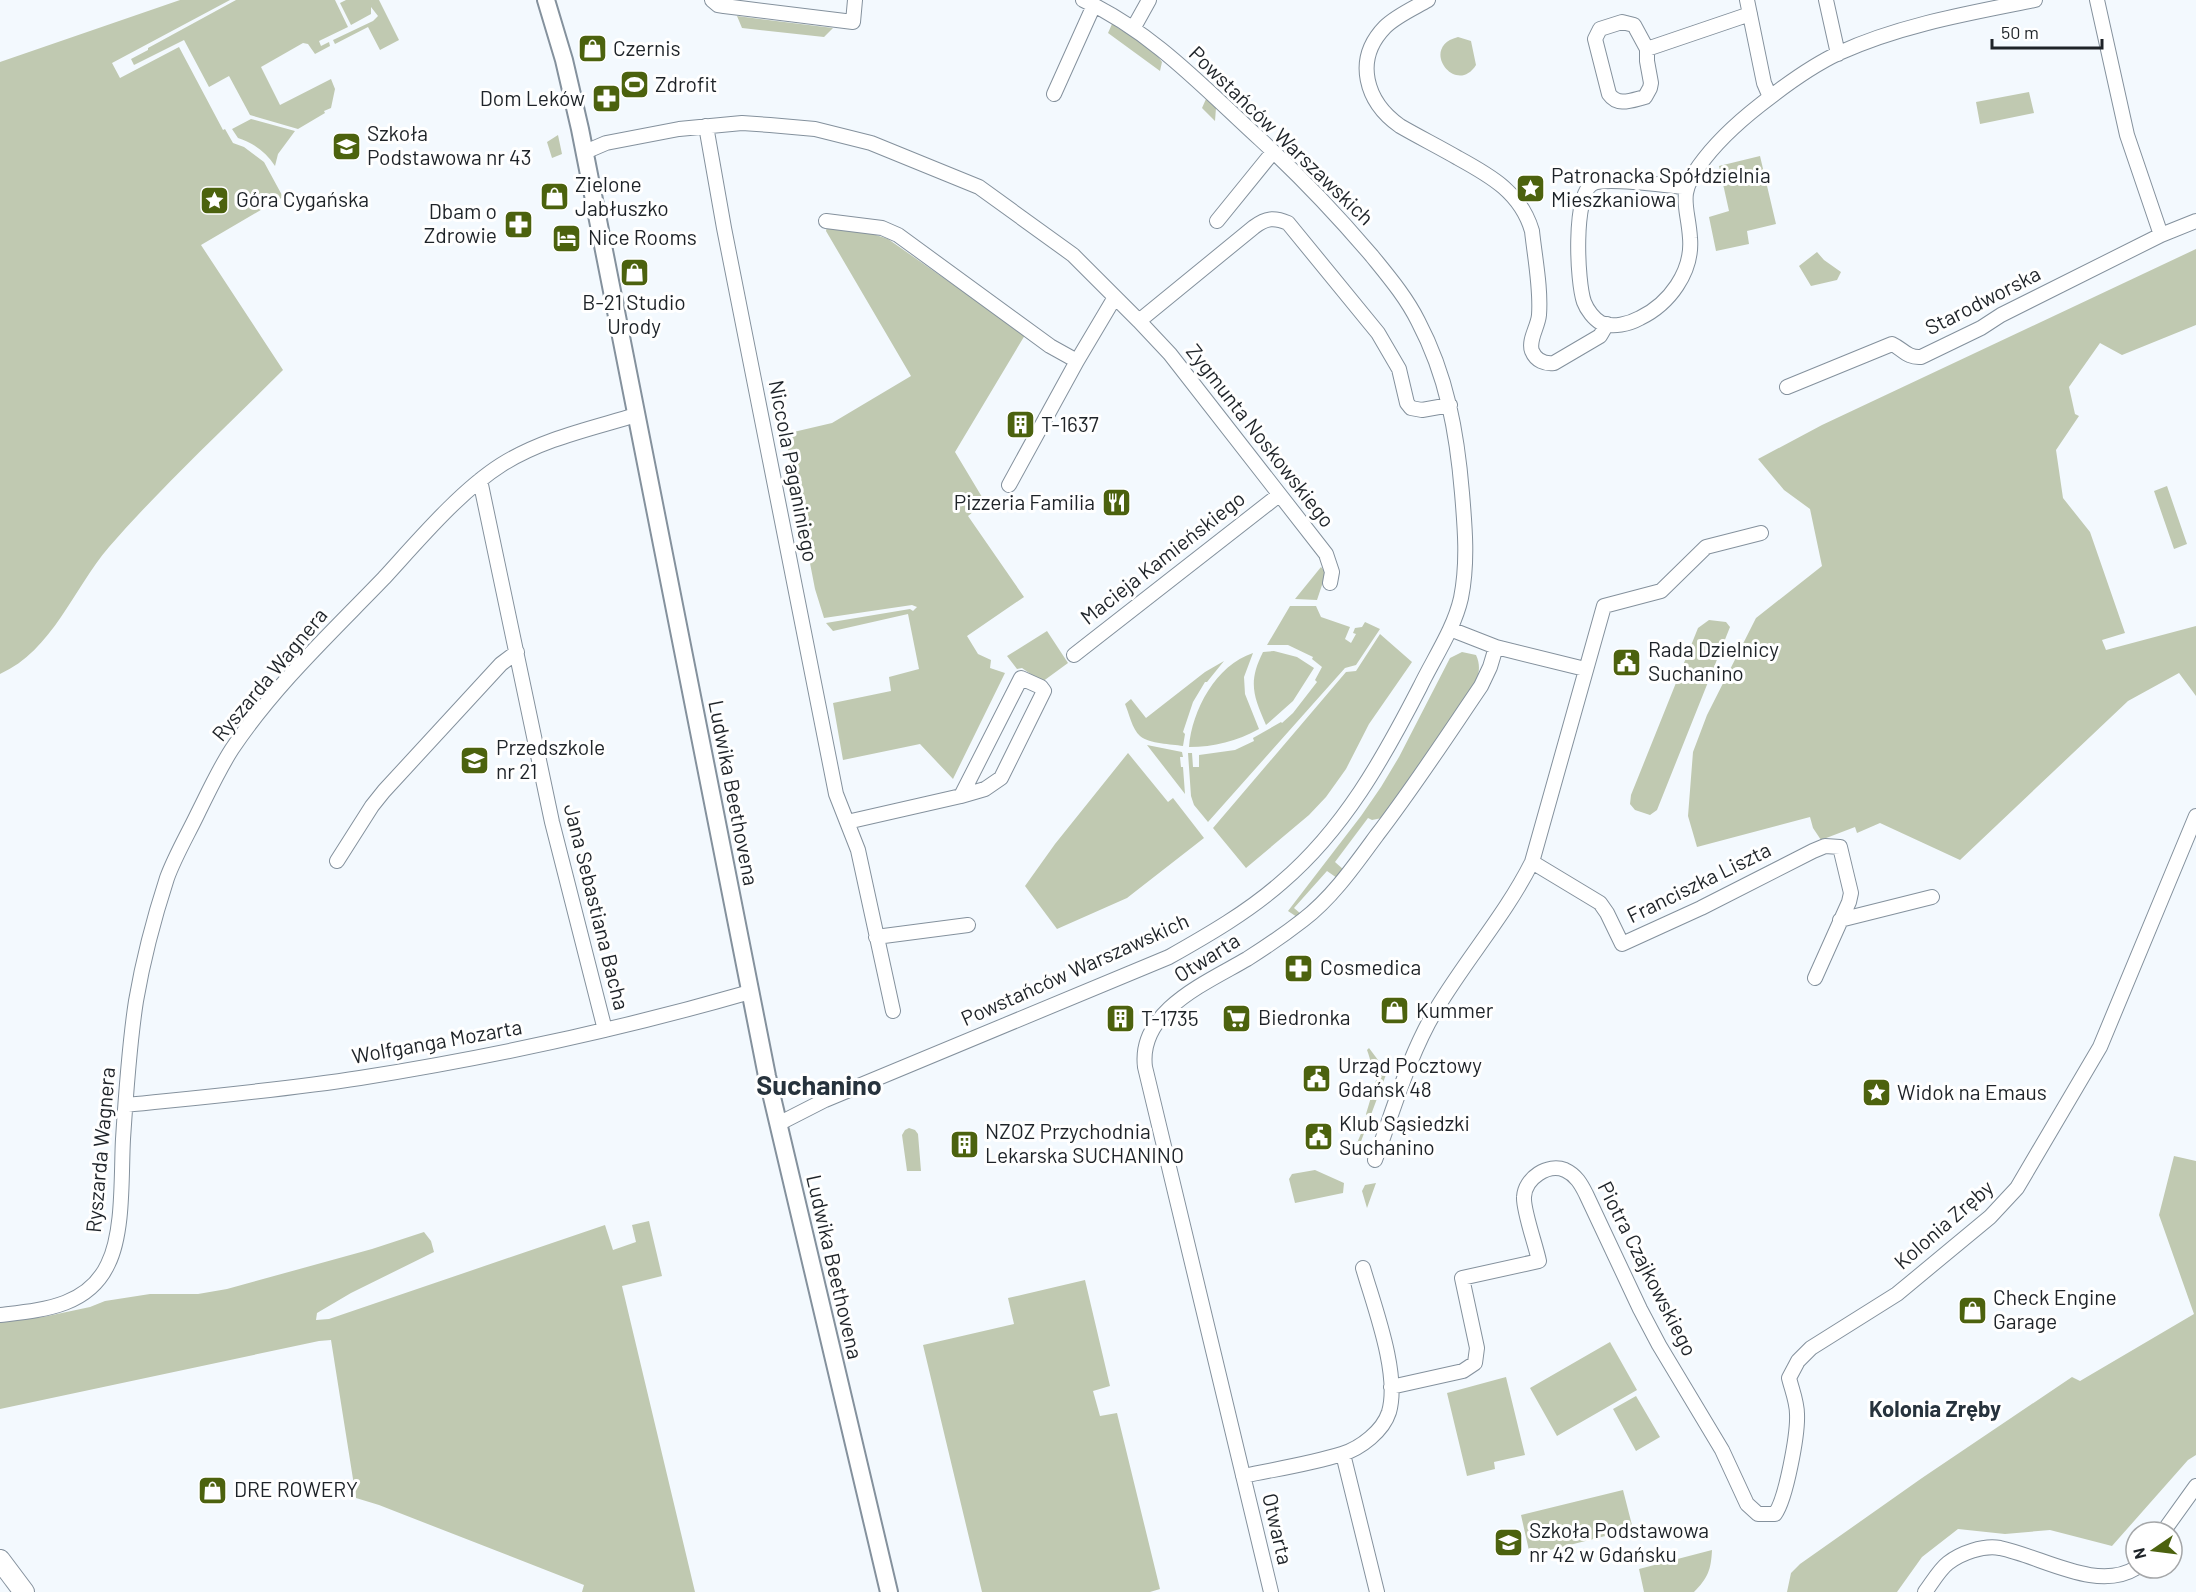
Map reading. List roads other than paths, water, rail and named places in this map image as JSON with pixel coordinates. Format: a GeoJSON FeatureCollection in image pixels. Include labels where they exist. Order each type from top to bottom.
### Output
{"type":"FeatureCollection","features":[{"type":"Feature","properties":{"kind":"main road"},"geometry":{"type":"LineString","coordinates":[[0,1560],[24,1592]]}},
{"type":"Feature","properties":{"kind":"street","name":"Ludwika Beethovena"},"geometry":{"type":"LineString","coordinates":[[546,0],[564,60],[585,152],[778,1124],[889,1592]]}},
{"type":"Feature","properties":{"kind":"street"},"geometry":{"type":"LineString","coordinates":[[712,0],[724,6],[853,22],[855,0]]}},
{"type":"Feature","properties":{"kind":"street"},"geometry":{"type":"LineString","coordinates":[[1134,27],[1149,0]]}},
{"type":"Feature","properties":{"kind":"street"},"geometry":{"type":"LineString","coordinates":[[1428,0],[1388,24],[1373,43],[1368,56],[1369,88],[1376,103],[1386,116],[1400,126],[1490,176],[1504,186],[1520,204],[1532,231],[1539,316],[1531,344],[1538,360],[1547,364],[1554,363],[1600,336],[1607,324]]}},
{"type":"Feature","properties":{"kind":"street"},"geometry":{"type":"LineString","coordinates":[[1747,0],[1764,84],[1770,97]]}},
{"type":"Feature","properties":{"kind":"street"},"geometry":{"type":"LineString","coordinates":[[1826,0],[1839,54]]}},
{"type":"Feature","properties":{"kind":"street"},"geometry":{"type":"LineString","coordinates":[[1686,187],[1607,179],[1593,183],[1586,189],[1582,202],[1578,238],[1581,287],[1590,313],[1600,322],[1625,324],[1652,311],[1680,282],[1689,261],[1690,239],[1684,207],[1686,187],[1698,166],[1718,143],[1739,122],[1770,97],[1839,54],[1872,40],[1919,26],[2035,0]]}},
{"type":"Feature","properties":{"kind":"street"},"geometry":{"type":"LineString","coordinates":[[2097,0],[2127,135],[2161,235]]}},
{"type":"Feature","properties":{"kind":"street","name":"Powstańców Warszawskich"},"geometry":{"type":"LineString","coordinates":[[778,1124],[825,1100],[1169,957],[1219,928],[1281,884],[1316,850],[1376,769],[1450,629],[1460,599],[1466,543],[1458,450],[1450,405],[1438,365],[1409,304],[1348,227],[1273,152],[1168,54],[1134,27],[1088,3],[1054,94]]}},
{"type":"Feature","properties":{"kind":"street"},"geometry":{"type":"LineString","coordinates":[[1647,49],[1749,14]]}},
{"type":"Feature","properties":{"kind":"street"},"geometry":{"type":"LineString","coordinates":[[1622,22],[1629,23],[1634,25],[1647,49],[1651,84],[1648,93],[1645,97],[1624,102],[1613,99],[1609,94],[1596,44],[1596,33],[1605,27],[1622,22]]}},
{"type":"Feature","properties":{"kind":"street","name":"Zygmunta Noskowskiego"},"geometry":{"type":"LineString","coordinates":[[585,152],[606,143],[706,126],[744,123],[815,129],[871,143],[979,187],[1073,255],[1170,354],[1326,554],[1332,572],[1330,583]]}},
{"type":"Feature","properties":{"kind":"street","name":"Niccola Paganiniego"},"geometry":{"type":"LineString","coordinates":[[706,126],[834,782],[858,850],[893,1011]]}},
{"type":"Feature","properties":{"kind":"street"},"geometry":{"type":"LineString","coordinates":[[1217,221],[1273,152]]}},
{"type":"Feature","properties":{"kind":"street"},"geometry":{"type":"LineString","coordinates":[[1139,321],[1262,220],[1279,219],[1288,223],[1378,333],[1399,369],[1407,403],[1411,408],[1422,410],[1450,405]]}},
{"type":"Feature","properties":{"kind":"street"},"geometry":{"type":"LineString","coordinates":[[826,221],[882,228],[898,235],[1050,346],[1077,361]]}},
{"type":"Feature","properties":{"kind":"street","name":"Starodworska"},"geometry":{"type":"LineString","coordinates":[[1787,387],[1892,344],[1904,353],[1913,357],[1921,357],[2161,235],[2196,221]]}},
{"type":"Feature","properties":{"kind":"street"},"geometry":{"type":"LineString","coordinates":[[1009,485],[1115,297]]}},
{"type":"Feature","properties":{"kind":"street","name":"Ryszarda Wagnera"},"geometry":{"type":"LineString","coordinates":[[0,1315],[40,1310],[74,1300],[93,1287],[110,1261],[116,1238],[136,1002],[150,936],[168,876],[227,759],[266,705],[301,665],[480,480],[500,465],[538,446],[636,415]]}},
{"type":"Feature","properties":{"kind":"street","name":"Jana Sebastiana Bacha"},"geometry":{"type":"LineString","coordinates":[[480,480],[552,822],[605,1030]]}},
{"type":"Feature","properties":{"kind":"street","name":"Macieja Kamieńskiego"},"geometry":{"type":"LineString","coordinates":[[1074,655],[1279,495]]}},
{"type":"Feature","properties":{"kind":"street"},"geometry":{"type":"LineString","coordinates":[[1375,1160],[1422,1035],[1437,1007],[1521,885],[1532,862],[1604,606],[1661,591],[1706,547],[1761,533]]}},
{"type":"Feature","properties":{"kind":"street"},"geometry":{"type":"LineString","coordinates":[[1450,629],[1496,647],[1585,669]]}},
{"type":"Feature","properties":{"kind":"street","name":"Otwarta"},"geometry":{"type":"LineString","coordinates":[[1270,1592],[1143,1054],[1152,1029],[1171,1007],[1304,920],[1357,863],[1403,801],[1481,686],[1496,647]]}},
{"type":"Feature","properties":{"kind":"street"},"geometry":{"type":"LineString","coordinates":[[337,861],[367,813],[384,791],[501,664],[517,652]]}},
{"type":"Feature","properties":{"kind":"street"},"geometry":{"type":"LineString","coordinates":[[847,822],[961,796],[985,789],[1001,778],[1044,691],[1041,687],[1021,678],[961,796]]}},
{"type":"Feature","properties":{"kind":"street","name":"Kolonia Zręby"},"geometry":{"type":"LineString","coordinates":[[1775,1514],[1782,1496],[1796,1434],[1797,1414],[1789,1378],[1798,1361],[1805,1353],[1897,1294],[2006,1201],[2022,1179],[2104,1037],[2196,816]]}},
{"type":"Feature","properties":{"kind":"street","name":"Franciszka Liszta"},"geometry":{"type":"LineString","coordinates":[[1532,862],[1600,903],[1622,944],[1701,908],[1813,851],[1832,845],[1840,847],[1851,893],[1850,902],[1815,978]]}},
{"type":"Feature","properties":{"kind":"street"},"geometry":{"type":"LineString","coordinates":[[1840,920],[1932,897]]}},
{"type":"Feature","properties":{"kind":"street"},"geometry":{"type":"LineString","coordinates":[[876,937],[968,925]]}},
{"type":"Feature","properties":{"kind":"street","name":"Wolfganga Mozarta"},"geometry":{"type":"LineString","coordinates":[[126,1105],[359,1078],[466,1060],[605,1030],[750,992]]}},
{"type":"Feature","properties":{"kind":"street","name":"Piotra Czajkowskiego"},"geometry":{"type":"LineString","coordinates":[[1391,1387],[1463,1371],[1475,1364],[1477,1348],[1462,1278],[1539,1261],[1524,1197],[1531,1181],[1541,1172],[1549,1168],[1564,1169],[1578,1179],[1640,1308],[1722,1450],[1747,1504],[1758,1514],[1775,1514]]}},
{"type":"Feature","properties":{"kind":"street"},"geometry":{"type":"LineString","coordinates":[[1363,1268],[1387,1353],[1391,1387],[1389,1413],[1380,1428],[1368,1440],[1344,1454],[1377,1592]]}},
{"type":"Feature","properties":{"kind":"street","name":"Otwarta"},"geometry":{"type":"LineString","coordinates":[[1243,1476],[1344,1454]]}},
{"type":"Feature","properties":{"kind":"street"},"geometry":{"type":"LineString","coordinates":[[2172,1520],[2196,1486]]}},
{"type":"Feature","properties":{"kind":"street"},"geometry":{"type":"LineString","coordinates":[[1925,1592],[1946,1564],[1963,1554],[1982,1549],[1999,1548],[2093,1584],[2110,1584],[2124,1578]]}},
{"type":"Feature","properties":{"kind":"place","name":"Czernis"},"geometry":{"type":"Point","coordinates":[592,49]}},
{"type":"Feature","properties":{"kind":"place","name":"Zdrofit"},"geometry":{"type":"Point","coordinates":[634,85]}},
{"type":"Feature","properties":{"kind":"place","name":"Dom Leków"},"geometry":{"type":"Point","coordinates":[606,99]}},
{"type":"Feature","properties":{"kind":"place","name":"Szkoła Podstawowa nr 43"},"geometry":{"type":"Point","coordinates":[346,146]}},
{"type":"Feature","properties":{"kind":"place","name":"Patronacka Spółdzielnia Mieszkaniowa"},"geometry":{"type":"Point","coordinates":[1530,188]}},
{"type":"Feature","properties":{"kind":"place","name":"Zielone Jabłuszko"},"geometry":{"type":"Point","coordinates":[554,197]}},
{"type":"Feature","properties":{"kind":"place","name":"Góra Cygańska"},"geometry":{"type":"Point","coordinates":[215,200]}},
{"type":"Feature","properties":{"kind":"place","name":"Dbam o Zdrowie"},"geometry":{"type":"Point","coordinates":[518,224]}},
{"type":"Feature","properties":{"kind":"place","name":"Nice Rooms"},"geometry":{"type":"Point","coordinates":[567,238]}},
{"type":"Feature","properties":{"kind":"place","name":"B-21 Studio Urody"},"geometry":{"type":"Point","coordinates":[634,272]}},
{"type":"Feature","properties":{"kind":"place","name":"T-1637"},"geometry":{"type":"Point","coordinates":[1020,425]}},
{"type":"Feature","properties":{"kind":"place","name":"Pizzeria Familia"},"geometry":{"type":"Point","coordinates":[1116,503]}},
{"type":"Feature","properties":{"kind":"place","name":"Rada Dzielnicy Suchanino"},"geometry":{"type":"Point","coordinates":[1627,662]}},
{"type":"Feature","properties":{"kind":"place","name":"Przedszkole nr 21"},"geometry":{"type":"Point","coordinates":[475,760]}},
{"type":"Feature","properties":{"kind":"place","name":"Cosmedica"},"geometry":{"type":"Point","coordinates":[1299,968]}},
{"type":"Feature","properties":{"kind":"place","name":"Kummer"},"geometry":{"type":"Point","coordinates":[1395,1011]}},
{"type":"Feature","properties":{"kind":"place","name":"Biedronka"},"geometry":{"type":"Point","coordinates":[1237,1018]}},
{"type":"Feature","properties":{"kind":"place","name":"T-1735"},"geometry":{"type":"Point","coordinates":[1120,1019]}},
{"type":"Feature","properties":{"kind":"place","name":"Urząd Pocztowy Gdańsk 48"},"geometry":{"type":"Point","coordinates":[1317,1078]}},
{"type":"Feature","properties":{"kind":"place","name":"Widok na Emaus"},"geometry":{"type":"Point","coordinates":[1876,1093]}},
{"type":"Feature","properties":{"kind":"place","name":"Klub Sąsiedzki Suchanino"},"geometry":{"type":"Point","coordinates":[1318,1136]}},
{"type":"Feature","properties":{"kind":"place","name":"NZOZ Przychodnia Lekarska SUCHANINO"},"geometry":{"type":"Point","coordinates":[964,1144]}},
{"type":"Feature","properties":{"kind":"place","name":"Check Engine Garage"},"geometry":{"type":"Point","coordinates":[1972,1310]}},
{"type":"Feature","properties":{"kind":"place","name":"DRE ROWERY"},"geometry":{"type":"Point","coordinates":[213,1490]}},
{"type":"Feature","properties":{"kind":"place","name":"Szkoła Podstawowa nr 42 w Gdańsku"},"geometry":{"type":"Point","coordinates":[1508,1543]}},
{"type":"Feature","properties":{"kind":"district","name":"Suchanino"},"geometry":{"type":"Point","coordinates":[819,1086]}},
{"type":"Feature","properties":{"kind":"district","name":"Kolonia Zręby"},"geometry":{"type":"Point","coordinates":[1935,1409]}}]}
